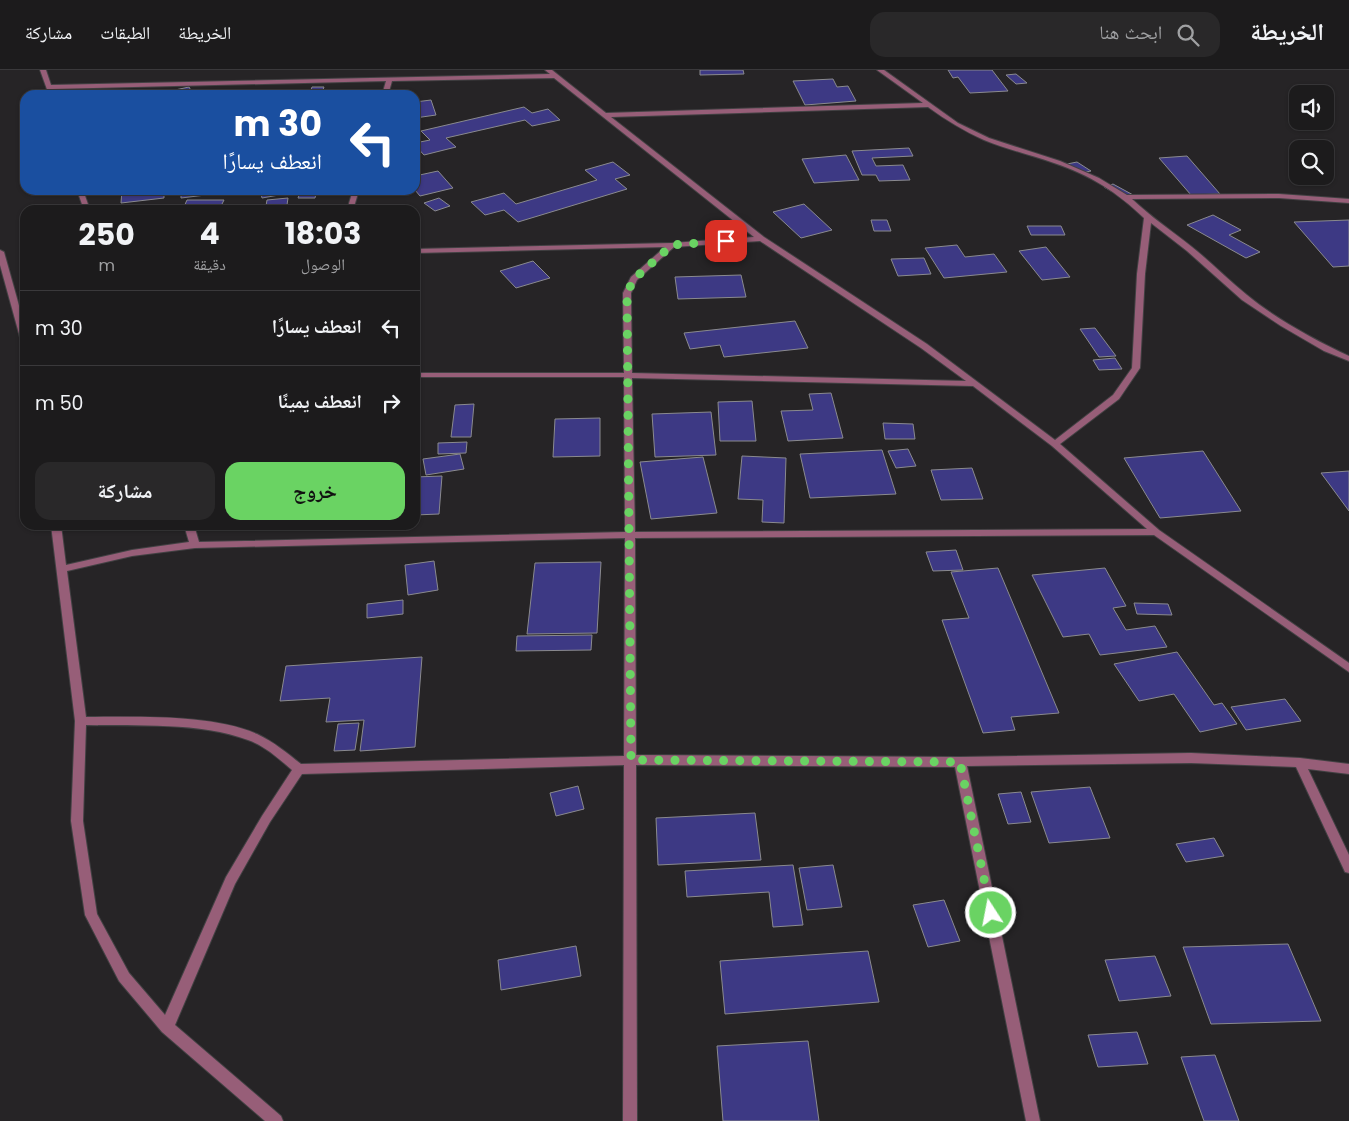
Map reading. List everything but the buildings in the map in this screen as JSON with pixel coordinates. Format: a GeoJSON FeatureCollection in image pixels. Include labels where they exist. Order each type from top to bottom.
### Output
{"type":"FeatureCollection","features":[{"type":"Feature","properties":{"kind":"street"},"geometry":{"type":"LineString","coordinates":[[43,70],[50,90]]}},
{"type":"Feature","properties":{"kind":"street"},"geometry":{"type":"LineString","coordinates":[[880,70],[956,124],[987,139],[1058,162],[1097,179],[1126,197],[1148,218],[1190,249],[1245,298],[1284,324],[1327,349],[1349,359]]}},
{"type":"Feature","properties":{"kind":"street"},"geometry":{"type":"LineString","coordinates":[[49,87],[189,81],[389,80],[552,73],[761,239],[924,346],[1055,444],[1156,532],[1349,668]]}},
{"type":"Feature","properties":{"kind":"street"},"geometry":{"type":"LineString","coordinates":[[386,90],[389,80]]}},
{"type":"Feature","properties":{"kind":"street"},"geometry":{"type":"LineString","coordinates":[[606,115],[928,105]]}},
{"type":"Feature","properties":{"kind":"street"},"geometry":{"type":"LineString","coordinates":[[1126,197],[1279,196],[1349,201]]}},
{"type":"Feature","properties":{"kind":"street"},"geometry":{"type":"LineString","coordinates":[[1055,444],[1116,397],[1136,368],[1140,284],[1148,218]]}},
{"type":"Feature","properties":{"kind":"street"},"geometry":{"type":"LineString","coordinates":[[420,251],[672,245],[761,239]]}},
{"type":"Feature","properties":{"kind":"street"},"geometry":{"type":"LineString","coordinates":[[630,1121],[631,760],[627,293],[634,279],[672,245]]}},
{"type":"Feature","properties":{"kind":"street"},"geometry":{"type":"LineString","coordinates":[[0,252],[20,323]]}},
{"type":"Feature","properties":{"kind":"street"},"geometry":{"type":"LineString","coordinates":[[420,375],[627,375],[973,384]]}},
{"type":"Feature","properties":{"kind":"street"},"geometry":{"type":"LineString","coordinates":[[57,530],[81,721],[77,821],[91,915],[124,977],[167,1027],[276,1121]]}},
{"type":"Feature","properties":{"kind":"street"},"geometry":{"type":"LineString","coordinates":[[190,530],[195,545]]}},
{"type":"Feature","properties":{"kind":"street"},"geometry":{"type":"LineString","coordinates":[[62,569],[132,553],[195,545],[630,535],[1156,532]]}},
{"type":"Feature","properties":{"kind":"street"},"geometry":{"type":"LineString","coordinates":[[81,721],[160,722],[232,730],[268,744],[299,769],[631,760],[960,762],[1191,758],[1300,763],[1349,769]]}},
{"type":"Feature","properties":{"kind":"street"},"geometry":{"type":"LineString","coordinates":[[960,762],[1033,1121]]}},
{"type":"Feature","properties":{"kind":"street"},"geometry":{"type":"LineString","coordinates":[[1300,763],[1349,868]]}},
{"type":"Feature","properties":{"kind":"street"},"geometry":{"type":"LineString","coordinates":[[167,1027],[230,881],[266,819],[299,769]]}},
{"type":"Feature","properties":{"kind":"route"},"geometry":{"type":"LineString","coordinates":[[726,241],[672,245],[634,279],[627,293],[626,353],[630,535],[631,760],[960,762],[991,913]]}}]}
